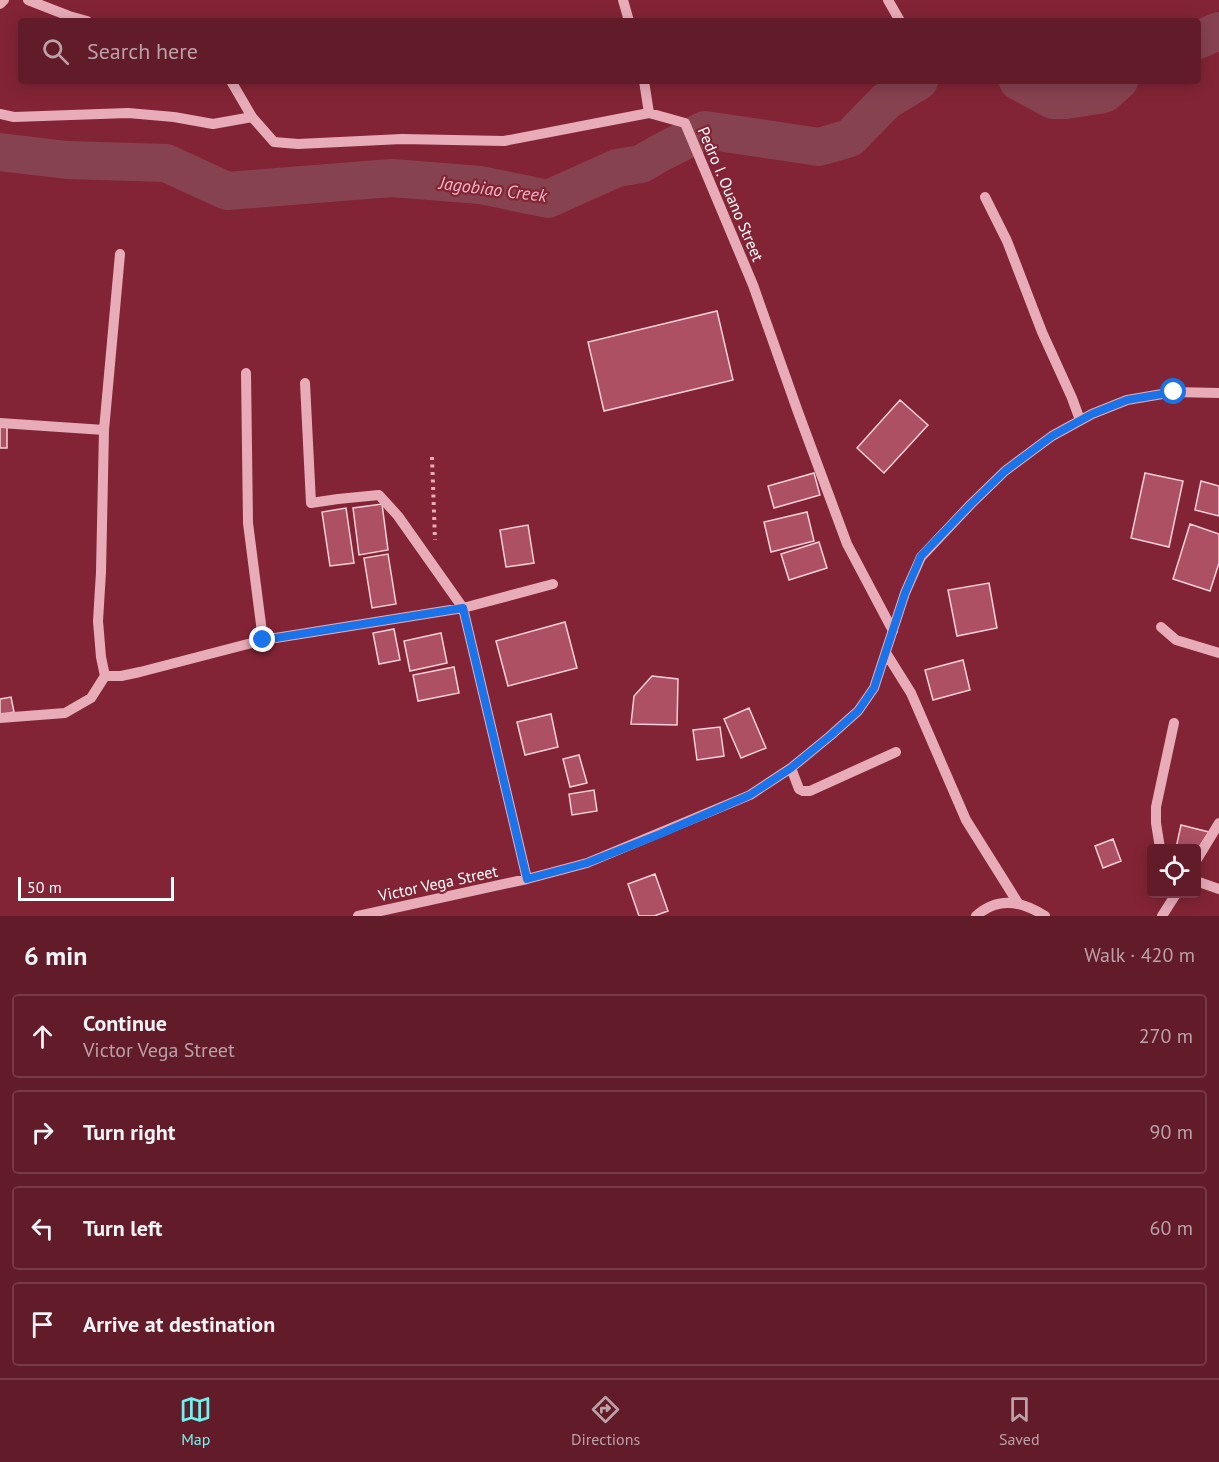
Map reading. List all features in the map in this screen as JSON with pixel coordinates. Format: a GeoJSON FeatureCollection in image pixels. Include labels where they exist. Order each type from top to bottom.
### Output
{"type":"FeatureCollection","features":[{"type":"Feature","properties":{"kind":"street"},"geometry":{"type":"LineString","coordinates":[[0,4],[4,0]]}},
{"type":"Feature","properties":{"kind":"street"},"geometry":{"type":"LineString","coordinates":[[28,0],[76,18]]}},
{"type":"Feature","properties":{"kind":"street"},"geometry":{"type":"LineString","coordinates":[[623,0],[628,18]]}},
{"type":"Feature","properties":{"kind":"street"},"geometry":{"type":"LineString","coordinates":[[888,0],[898,18]]}},
{"type":"Feature","properties":{"kind":"street","name":"Pedro I. Ouano Street"},"geometry":{"type":"LineString","coordinates":[[233,84],[252,117],[274,142],[298,144],[402,139],[504,141],[649,113],[685,123],[753,285],[847,544],[893,632]]}},
{"type":"Feature","properties":{"kind":"street"},"geometry":{"type":"LineString","coordinates":[[644,84],[649,113]]}},
{"type":"Feature","properties":{"kind":"street"},"geometry":{"type":"LineString","coordinates":[[0,114],[14,117],[128,113],[174,117],[213,124],[252,117]]}},
{"type":"Feature","properties":{"kind":"street"},"geometry":{"type":"LineString","coordinates":[[985,197],[1080,420]]}},
{"type":"Feature","properties":{"kind":"street"},"geometry":{"type":"LineString","coordinates":[[0,718],[65,713],[91,698],[105,676],[98,621],[104,430],[120,254]]}},
{"type":"Feature","properties":{"kind":"street"},"geometry":{"type":"LineString","coordinates":[[246,373],[248,523],[263,640]]}},
{"type":"Feature","properties":{"kind":"street"},"geometry":{"type":"LineString","coordinates":[[305,383],[311,503],[379,495],[398,516],[436,567],[463,608],[527,879]]}},
{"type":"Feature","properties":{"kind":"street","name":"Victor Vega Street"},"geometry":{"type":"LineString","coordinates":[[358,916],[527,879],[587,863],[750,795],[791,768],[858,711],[874,688],[905,593],[921,556],[1005,471],[1052,436],[1092,414],[1127,400],[1174,392],[1219,393]]}},
{"type":"Feature","properties":{"kind":"street"},"geometry":{"type":"LineString","coordinates":[[0,423],[104,430]]}},
{"type":"Feature","properties":{"kind":"street"},"geometry":{"type":"LineString","coordinates":[[105,676],[121,676],[140,672],[263,640],[463,608],[553,584]]}},
{"type":"Feature","properties":{"kind":"street"},"geometry":{"type":"LineString","coordinates":[[1161,627],[1176,640],[1219,653]]}},
{"type":"Feature","properties":{"kind":"street"},"geometry":{"type":"LineString","coordinates":[[886,653],[911,693],[966,820],[1018,903]]}},
{"type":"Feature","properties":{"kind":"street"},"geometry":{"type":"LineString","coordinates":[[1159,844],[1156,807],[1174,723]]}},
{"type":"Feature","properties":{"kind":"street"},"geometry":{"type":"LineString","coordinates":[[791,768],[799,789],[810,791],[896,752]]}},
{"type":"Feature","properties":{"kind":"street"},"geometry":{"type":"LineString","coordinates":[[1201,855],[1218,828]]}},
{"type":"Feature","properties":{"kind":"street"},"geometry":{"type":"LineString","coordinates":[[1201,882],[1219,889]]}},
{"type":"Feature","properties":{"kind":"street"},"geometry":{"type":"LineString","coordinates":[[1162,916],[1171,898]]}},
{"type":"Feature","properties":{"kind":"street"},"geometry":{"type":"LineString","coordinates":[[976,916],[998,903],[1018,903],[1033,908],[1045,916]]}},
{"type":"Feature","properties":{"kind":"path"},"geometry":{"type":"LineString","coordinates":[[432,457],[436,567]]}},
{"type":"Feature","properties":{"kind":"building"},"geometry":{"type":"Polygon","coordinates":[[[717,311],[733,380],[604,411],[588,342],[717,311]]]}},
{"type":"Feature","properties":{"kind":"building"},"geometry":{"type":"Polygon","coordinates":[[[900,400],[928,425],[884,473],[857,448],[900,400]]]}},
{"type":"Feature","properties":{"kind":"building"},"geometry":{"type":"Polygon","coordinates":[[[0,426],[7,427],[7,448],[0,448],[0,426]]]}},
{"type":"Feature","properties":{"kind":"building"},"geometry":{"type":"Polygon","coordinates":[[[814,473],[820,495],[774,508],[768,486],[814,473]]]}},
{"type":"Feature","properties":{"kind":"building"},"geometry":{"type":"Polygon","coordinates":[[[1145,473],[1183,481],[1169,547],[1131,538],[1145,473]]]}},
{"type":"Feature","properties":{"kind":"building"},"geometry":{"type":"Polygon","coordinates":[[[1201,481],[1219,486],[1219,516],[1195,510],[1201,481]]]}},
{"type":"Feature","properties":{"kind":"building"},"geometry":{"type":"Polygon","coordinates":[[[382,504],[388,550],[359,555],[353,508],[382,504]]]}},
{"type":"Feature","properties":{"kind":"building"},"geometry":{"type":"Polygon","coordinates":[[[346,508],[354,563],[330,566],[322,512],[346,508]]]}},
{"type":"Feature","properties":{"kind":"building"},"geometry":{"type":"Polygon","coordinates":[[[807,512],[814,541],[771,552],[764,522],[807,512]]]}},
{"type":"Feature","properties":{"kind":"building"},"geometry":{"type":"Polygon","coordinates":[[[1190,524],[1219,534],[1219,563],[1210,591],[1173,579],[1190,524]]]}},
{"type":"Feature","properties":{"kind":"building"},"geometry":{"type":"Polygon","coordinates":[[[528,525],[534,563],[506,567],[500,530],[528,525]]]}},
{"type":"Feature","properties":{"kind":"building"},"geometry":{"type":"Polygon","coordinates":[[[819,542],[827,568],[789,580],[781,554],[819,542]]]}},
{"type":"Feature","properties":{"kind":"building"},"geometry":{"type":"Polygon","coordinates":[[[388,554],[396,604],[372,608],[364,558],[388,554]]]}},
{"type":"Feature","properties":{"kind":"building"},"geometry":{"type":"Polygon","coordinates":[[[989,583],[997,628],[957,636],[948,590],[989,583]]]}},
{"type":"Feature","properties":{"kind":"building"},"geometry":{"type":"Polygon","coordinates":[[[565,622],[577,668],[508,686],[496,641],[565,622]]]}},
{"type":"Feature","properties":{"kind":"building"},"geometry":{"type":"Polygon","coordinates":[[[394,629],[400,660],[379,664],[373,633],[394,629]]]}},
{"type":"Feature","properties":{"kind":"building"},"geometry":{"type":"Polygon","coordinates":[[[441,633],[447,663],[410,671],[404,641],[441,633]]]}},
{"type":"Feature","properties":{"kind":"building"},"geometry":{"type":"Polygon","coordinates":[[[963,660],[970,690],[933,700],[925,670],[963,660]]]}},
{"type":"Feature","properties":{"kind":"building"},"geometry":{"type":"Polygon","coordinates":[[[454,667],[459,693],[418,701],[413,675],[454,667]]]}},
{"type":"Feature","properties":{"kind":"building"},"geometry":{"type":"Polygon","coordinates":[[[652,676],[678,679],[677,725],[631,724],[634,696],[652,676]]]}},
{"type":"Feature","properties":{"kind":"building"},"geometry":{"type":"Polygon","coordinates":[[[11,697],[14,712],[0,715],[0,699],[11,697]]]}},
{"type":"Feature","properties":{"kind":"building"},"geometry":{"type":"Polygon","coordinates":[[[749,708],[766,748],[741,758],[724,719],[749,708]]]}},
{"type":"Feature","properties":{"kind":"building"},"geometry":{"type":"Polygon","coordinates":[[[551,714],[558,747],[525,755],[517,722],[551,714]]]}},
{"type":"Feature","properties":{"kind":"building"},"geometry":{"type":"Polygon","coordinates":[[[720,727],[724,756],[697,760],[693,730],[720,727]]]}},
{"type":"Feature","properties":{"kind":"building"},"geometry":{"type":"Polygon","coordinates":[[[579,755],[587,783],[570,787],[563,759],[579,755]]]}},
{"type":"Feature","properties":{"kind":"building"},"geometry":{"type":"Polygon","coordinates":[[[594,790],[597,811],[572,815],[569,794],[594,790]]]}},
{"type":"Feature","properties":{"kind":"building"},"geometry":{"type":"Polygon","coordinates":[[[1181,825],[1209,832],[1201,844],[1177,844],[1181,825]]]}},
{"type":"Feature","properties":{"kind":"building"},"geometry":{"type":"Polygon","coordinates":[[[1113,839],[1121,861],[1103,868],[1095,846],[1113,839]]]}},
{"type":"Feature","properties":{"kind":"building"},"geometry":{"type":"Polygon","coordinates":[[[655,874],[668,911],[654,916],[639,916],[628,884],[655,874]]]}},
{"type":"Feature","properties":{"kind":"waterway","name":"Jagobiao Creek"},"geometry":{"type":"LineString","coordinates":[[1201,39],[1219,31]]}},
{"type":"Feature","properties":{"kind":"waterway","name":"Jagobiao Creek"},"geometry":{"type":"LineString","coordinates":[[0,152],[67,160],[166,163],[227,191],[392,178],[480,185],[548,199],[617,168],[641,164],[705,130],[819,147],[850,138],[886,101],[914,84]]}},
{"type":"Feature","properties":{"kind":"waterway","name":"Jagobiao Creek"},"geometry":{"type":"LineString","coordinates":[[1024,84],[1053,100],[1104,94],[1116,84]]}},
{"type":"Feature","properties":{"kind":"route"},"geometry":{"type":"LineString","coordinates":[[263,640],[463,608],[527,879],[587,863],[750,795],[791,768],[858,711],[874,688],[905,593],[921,556],[971,504],[1005,471],[1052,436],[1092,414],[1127,400],[1174,392]]}}]}
